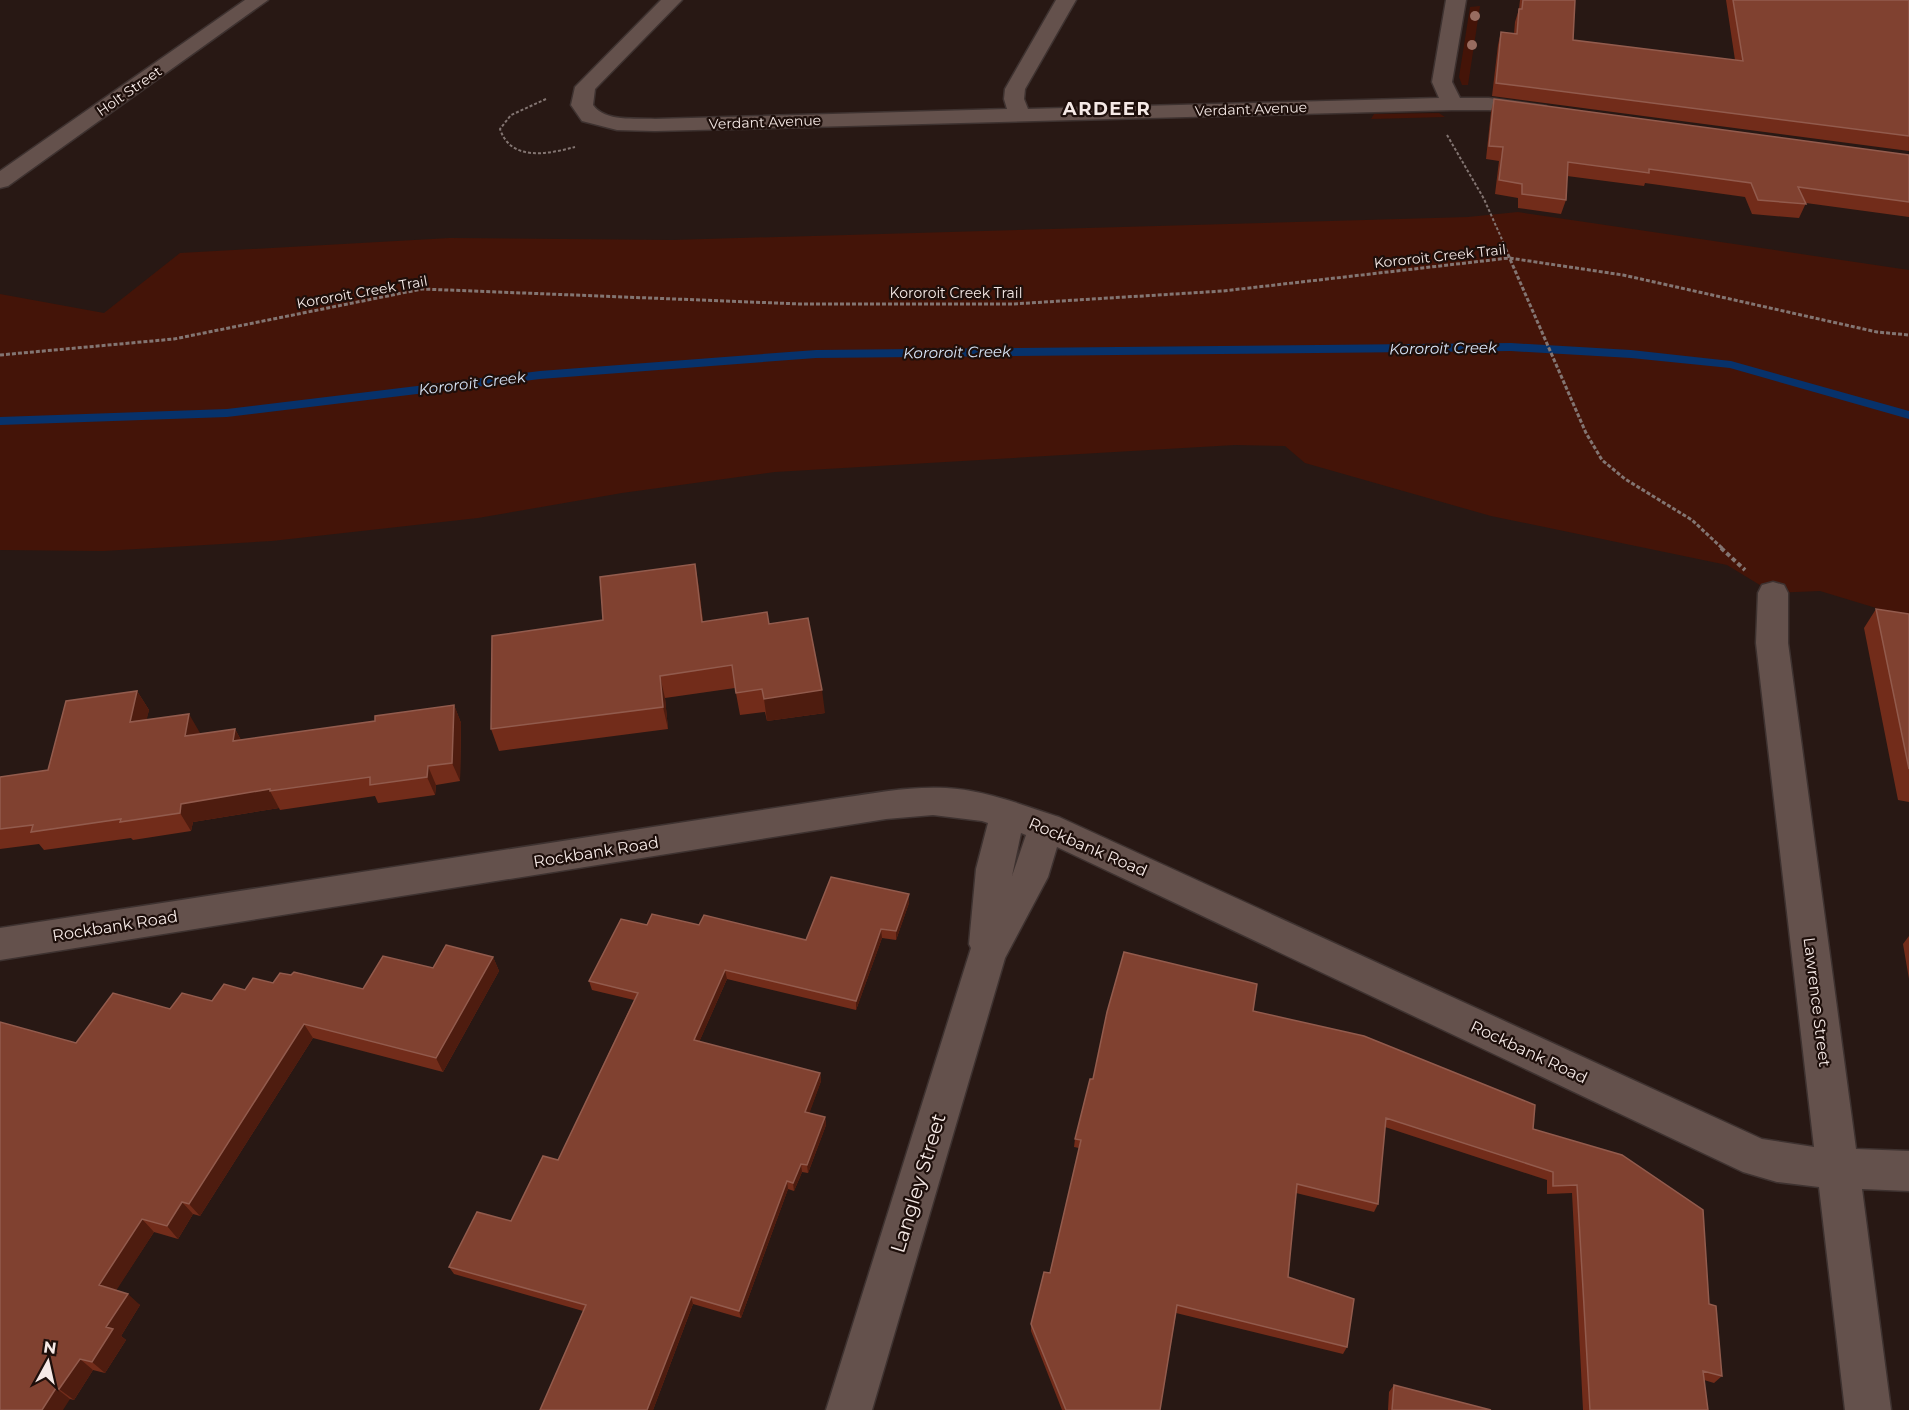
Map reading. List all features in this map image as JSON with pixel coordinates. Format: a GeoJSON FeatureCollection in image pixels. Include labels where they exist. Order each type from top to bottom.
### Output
{"type":"FeatureCollection","features":[{"type":"Feature","properties":{"kind":"street","name":"Holt Street"},"geometry":{"type":"LineString","coordinates":[[0,181],[258,0]]}},
{"type":"Feature","properties":{"kind":"street","name":"Verdant Avenue"},"geometry":{"type":"LineString","coordinates":[[672,0],[585,87],[582,105],[590,116],[617,124],[655,125],[1452,104],[1489,104],[1559,114]]}},
{"type":"Feature","properties":{"kind":"street"},"geometry":{"type":"LineString","coordinates":[[1019,115],[1014,99],[1015,89],[1066,0]]}},
{"type":"Feature","properties":{"kind":"street"},"geometry":{"type":"LineString","coordinates":[[1452,104],[1442,82],[1456,0]]}},
{"type":"Feature","properties":{"kind":"street","name":"Lawrence Street"},"geometry":{"type":"LineString","coordinates":[[1773,594],[1772,643],[1868,1410]]}},
{"type":"Feature","properties":{"kind":"street","name":"Rockbank Road"},"geometry":{"type":"LineString","coordinates":[[0,944],[890,806],[924,802],[963,803],[1046,827],[1104,852],[1758,1158],[1785,1164],[1909,1171]]}},
{"type":"Feature","properties":{"kind":"street","name":"Langley Street"},"geometry":{"type":"LineString","coordinates":[[987,955],[994,869],[1008,815]]}},
{"type":"Feature","properties":{"kind":"street","name":"Langley Street"},"geometry":{"type":"LineString","coordinates":[[849,1410],[987,955],[1030,876],[1046,827]]}},
{"type":"Feature","properties":{"kind":"path"},"geometry":{"type":"LineString","coordinates":[[1444,131],[1484,199],[1586,434],[1602,460],[1625,479],[1692,520],[1773,594]]}},
{"type":"Feature","properties":{"kind":"path","name":"Kororoit Creek Trail"},"geometry":{"type":"LineString","coordinates":[[0,355],[174,339],[422,290],[801,304],[1012,304],[1223,291],[1509,258],[1623,275],[1877,332],[1909,335]]}},
{"type":"Feature","properties":{"kind":"shaded area"},"geometry":{"type":"Polygon","coordinates":[[[1480,6],[1468,85],[1462,85],[1459,77],[1470,7],[1480,6]]]}},
{"type":"Feature","properties":{"kind":"shaded area"},"geometry":{"type":"Polygon","coordinates":[[[1439,113],[1445,117],[1371,119],[1374,114],[1439,113]]]}},
{"type":"Feature","properties":{"kind":"shaded area"},"geometry":{"type":"Polygon","coordinates":[[[1518,212],[1909,270],[1909,618],[1820,591],[1773,593],[1727,565],[1491,516],[1305,463],[1285,446],[1235,445],[775,472],[622,493],[478,518],[272,541],[103,551],[0,550],[0,294],[104,313],[180,253],[450,238],[672,240],[1468,217],[1518,212]]]}},
{"type":"Feature","properties":{"kind":"building"},"geometry":{"type":"Polygon","coordinates":[[[1523,0],[1575,0],[1573,40],[1743,61],[1733,0],[1909,0],[1909,136],[1496,83],[1501,32],[1517,34],[1519,9],[1522,9],[1523,0]]]}},
{"type":"Feature","properties":{"kind":"building"},"geometry":{"type":"Polygon","coordinates":[[[1494,99],[1909,155],[1909,202],[1798,187],[1806,204],[1758,200],[1751,183],[1649,169],[1649,173],[1568,162],[1566,200],[1522,194],[1522,184],[1499,180],[1503,147],[1489,146],[1494,99]]]}},
{"type":"Feature","properties":{"kind":"building"},"geometry":{"type":"Polygon","coordinates":[[[695,564],[702,622],[767,612],[769,624],[808,618],[822,690],[764,699],[762,689],[736,693],[732,665],[660,676],[663,707],[491,729],[492,636],[603,620],[600,577],[695,564]]]}},
{"type":"Feature","properties":{"kind":"building"},"geometry":{"type":"Polygon","coordinates":[[[1876,609],[1909,614],[1909,769],[1876,609]]]}},
{"type":"Feature","properties":{"kind":"building"},"geometry":{"type":"Polygon","coordinates":[[[137,691],[130,722],[189,714],[185,736],[235,729],[233,741],[375,721],[375,716],[454,705],[452,763],[428,766],[427,777],[370,785],[370,777],[270,791],[270,789],[181,804],[180,813],[120,822],[121,819],[31,832],[33,825],[0,829],[0,777],[48,770],[66,701],[137,691]]]}},
{"type":"Feature","properties":{"kind":"building"},"geometry":{"type":"Polygon","coordinates":[[[831,877],[909,894],[896,931],[881,929],[856,1001],[725,970],[694,1040],[820,1073],[805,1112],[825,1117],[807,1165],[801,1164],[793,1183],[787,1181],[739,1311],[691,1297],[647,1410],[540,1410],[586,1305],[449,1267],[477,1212],[511,1221],[543,1156],[558,1160],[638,993],[589,981],[621,919],[647,925],[652,914],[699,925],[704,915],[806,940],[831,877]]]}},
{"type":"Feature","properties":{"kind":"building"},"geometry":{"type":"Polygon","coordinates":[[[446,945],[493,957],[436,1058],[304,1024],[189,1204],[182,1202],[167,1226],[142,1219],[99,1285],[128,1294],[106,1327],[113,1329],[92,1362],[80,1359],[59,1389],[56,1388],[42,1410],[0,1410],[0,1022],[76,1043],[113,993],[170,1009],[182,993],[212,1001],[224,984],[245,990],[253,978],[273,983],[280,973],[291,975],[294,972],[363,989],[383,956],[433,968],[446,945]]]}},
{"type":"Feature","properties":{"kind":"building"},"geometry":{"type":"Polygon","coordinates":[[[1124,952],[1257,984],[1253,1011],[1364,1036],[1535,1105],[1533,1129],[1622,1155],[1703,1210],[1709,1304],[1716,1306],[1722,1376],[1703,1371],[1708,1410],[1590,1410],[1577,1185],[1553,1186],[1553,1172],[1386,1118],[1378,1204],[1297,1184],[1288,1277],[1354,1299],[1347,1347],[1177,1305],[1160,1410],[1066,1410],[1031,1324],[1044,1272],[1050,1273],[1081,1140],[1075,1139],[1090,1079],[1093,1079],[1107,1012],[1124,952]]]}},
{"type":"Feature","properties":{"kind":"building"},"geometry":{"type":"Polygon","coordinates":[[[1394,1385],[1491,1410],[1392,1410],[1394,1385]]]}},
{"type":"Feature","properties":{"kind":"waterway","name":"Kororoit Creek"},"geometry":{"type":"LineString","coordinates":[[0,421],[227,413],[540,375],[816,354],[1511,347],[1631,354],[1731,365],[1909,415]]}},
{"type":"Feature","properties":{"kind":"district","name":"ARDEER"},"geometry":{"type":"Point","coordinates":[1107,109]}}]}
